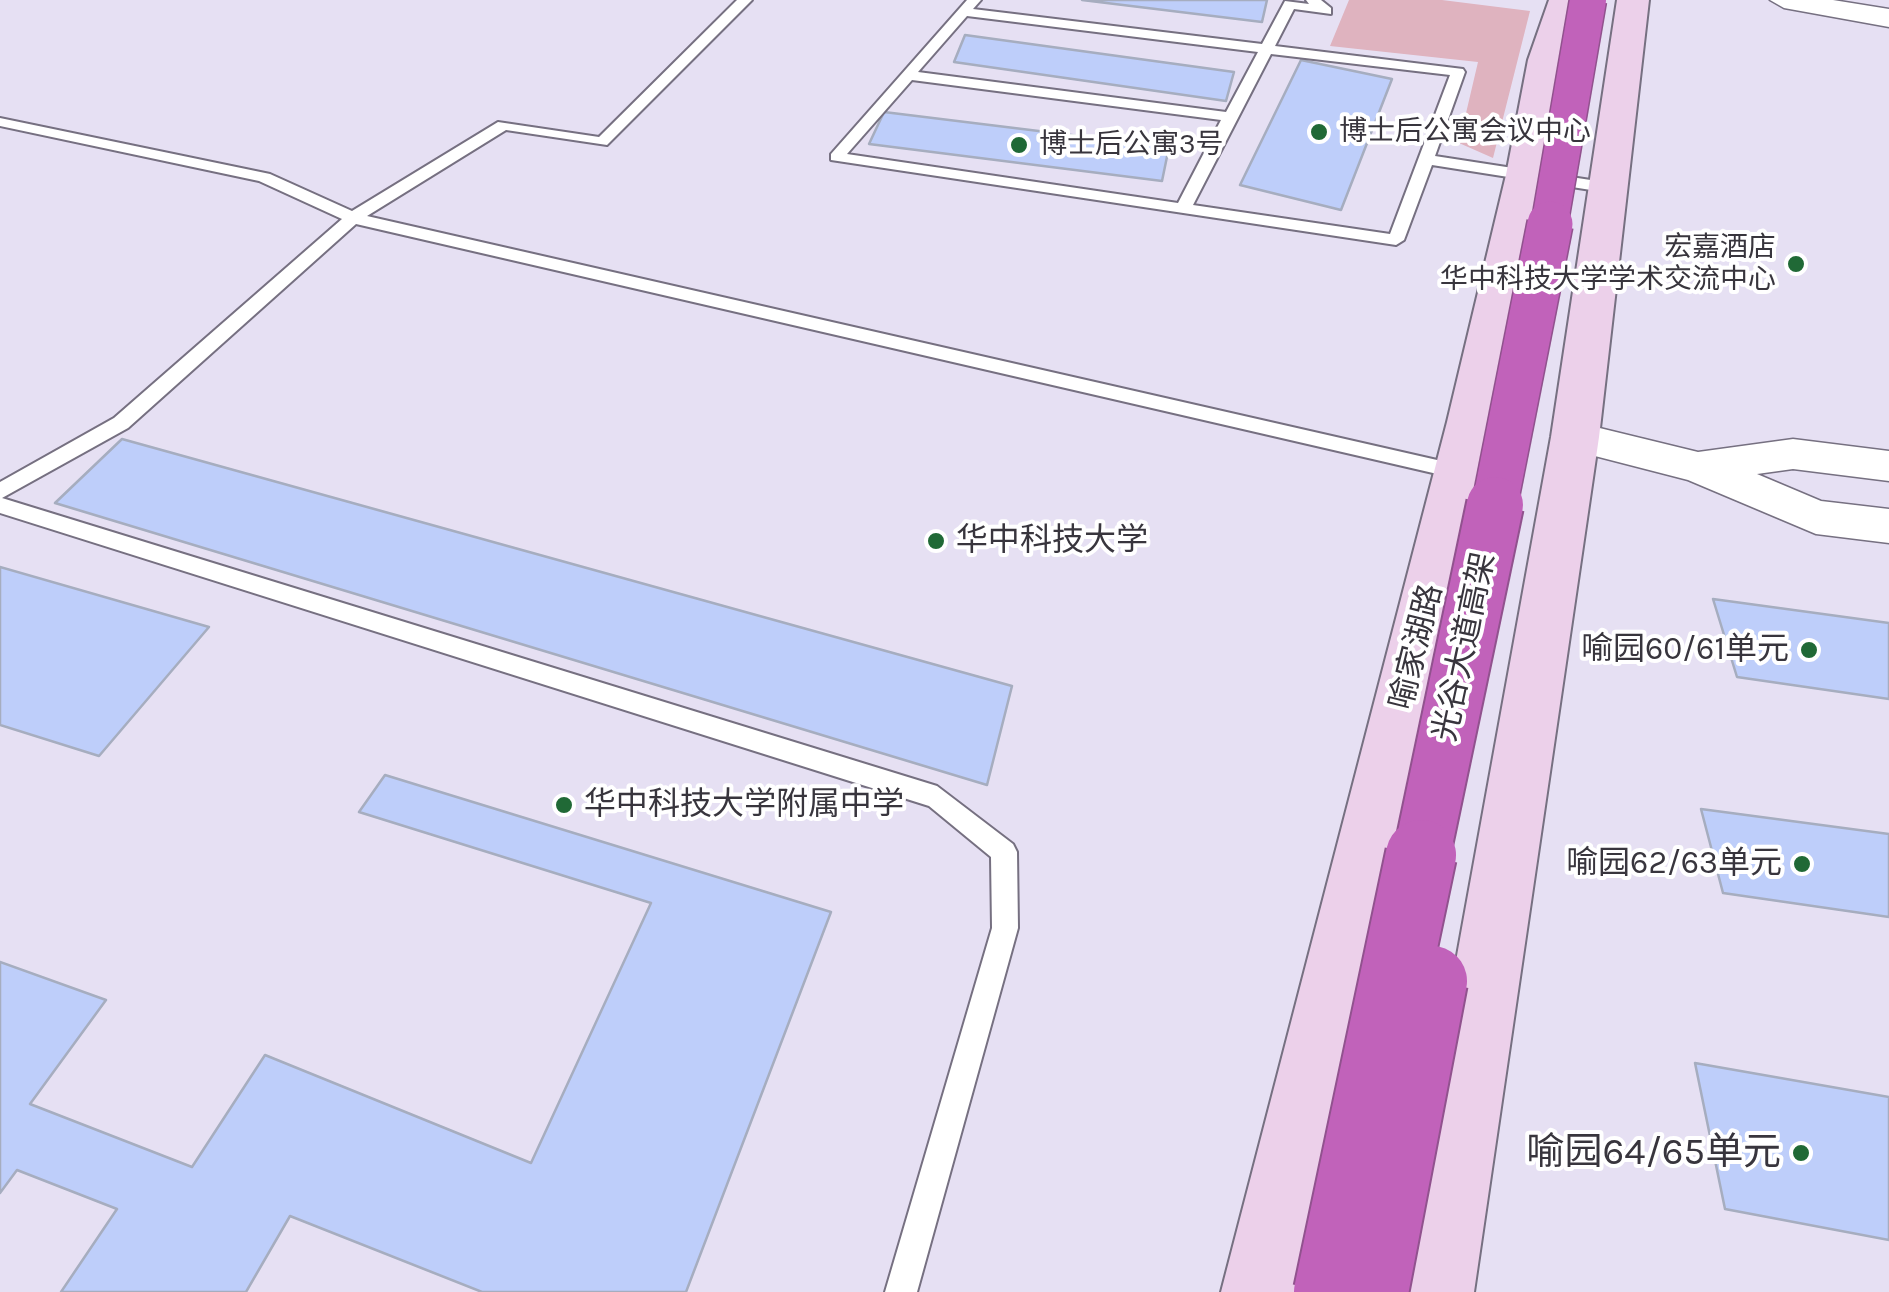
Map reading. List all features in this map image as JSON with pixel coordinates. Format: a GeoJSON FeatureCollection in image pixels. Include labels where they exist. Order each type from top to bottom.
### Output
{"type":"FeatureCollection","features":[{"type":"Feature","properties":{"kind":"highway","name":"光谷大道高架"},"geometry":{"type":"LineString","coordinates":[[1329,1292],[1513,420],[1582,52],[1615,4]]}},
{"type":"Feature","properties":{"kind":"highway","name":"光谷大道高架"},"geometry":{"type":"LineString","coordinates":[[1373,1292],[1615,4]]}},
{"type":"Feature","properties":{"kind":"main road","name":"喻家湖路"},"geometry":{"type":"LineString","coordinates":[[1260,1292],[1459,472],[1525,175],[1545,60],[1565,0]]}},
{"type":"Feature","properties":{"kind":"main road"},"geometry":{"type":"LineString","coordinates":[[1435,1292],[1574,438],[1610,188],[1615,4]]}},
{"type":"Feature","properties":{"kind":"street"},"geometry":{"type":"LineString","coordinates":[[1784,0],[1889,18]]}},
{"type":"Feature","properties":{"kind":"street"},"geometry":{"type":"LineString","coordinates":[[1574,438],[1698,467],[1816,518],[1889,526]]}},
{"type":"Feature","properties":{"kind":"street"},"geometry":{"type":"LineString","coordinates":[[1698,467],[1793,454],[1889,466]]}},
{"type":"Feature","properties":{"kind":"lane"},"geometry":{"type":"LineString","coordinates":[[0,492],[121,423],[352,218],[504,125],[602,142],[745,0]]}},
{"type":"Feature","properties":{"kind":"lane"},"geometry":{"type":"LineString","coordinates":[[1182,208],[1290,4],[1326,12],[1312,0]]}},
{"type":"Feature","properties":{"kind":"lane"},"geometry":{"type":"LineString","coordinates":[[968,6],[1266,50],[1458,72],[1396,240],[836,157],[968,6]]}},
{"type":"Feature","properties":{"kind":"lane"},"geometry":{"type":"LineString","coordinates":[[909,75],[1230,117]]}},
{"type":"Feature","properties":{"kind":"lane"},"geometry":{"type":"LineString","coordinates":[[0,122],[264,176],[352,218],[1459,472]]}},
{"type":"Feature","properties":{"kind":"lane"},"geometry":{"type":"LineString","coordinates":[[1426,160],[1610,188]]}},
{"type":"Feature","properties":{"kind":"lane"},"geometry":{"type":"LineString","coordinates":[[0,505],[937,797],[1004,852],[1005,928],[901,1292]]}},
{"type":"Feature","properties":{"kind":"shaded area"},"geometry":{"type":"Polygon","coordinates":[[[1349,0],[1442,0],[1530,11],[1493,158],[1459,143],[1478,62],[1330,46],[1349,0]]]}},
{"type":"Feature","properties":{"kind":"building"},"geometry":{"type":"Polygon","coordinates":[[[1082,0],[1267,0],[1262,22],[1082,0]]]}},
{"type":"Feature","properties":{"kind":"building"},"geometry":{"type":"Polygon","coordinates":[[[965,35],[1234,72],[1226,101],[954,62],[965,35]]]}},
{"type":"Feature","properties":{"kind":"building","name":"博士后公寓会议中心"},"geometry":{"type":"Polygon","coordinates":[[[1301,60],[1392,79],[1341,210],[1240,185],[1301,60]]]}},
{"type":"Feature","properties":{"kind":"building","name":"博士后公寓3号"},"geometry":{"type":"Polygon","coordinates":[[[884,112],[1169,147],[1162,181],[869,144],[884,112]]]}},
{"type":"Feature","properties":{"kind":"building"},"geometry":{"type":"Polygon","coordinates":[[[122,439],[1012,686],[987,785],[55,503],[122,439]]]}},
{"type":"Feature","properties":{"kind":"building"},"geometry":{"type":"Polygon","coordinates":[[[0,567],[209,627],[99,756],[0,725],[0,567]]]}},
{"type":"Feature","properties":{"kind":"building","name":"喻园60/61单元"},"geometry":{"type":"Polygon","coordinates":[[[1713,599],[1889,623],[1889,699],[1737,677],[1713,599]]]}},
{"type":"Feature","properties":{"kind":"building"},"geometry":{"type":"Polygon","coordinates":[[[385,775],[831,912],[686,1292],[482,1292],[290,1216],[246,1292],[61,1292],[117,1209],[17,1170],[0,1193],[0,962],[106,1000],[30,1104],[192,1167],[265,1055],[531,1163],[651,903],[359,812],[385,775]]]}},
{"type":"Feature","properties":{"kind":"building","name":"喻园62/63单元"},"geometry":{"type":"Polygon","coordinates":[[[1701,809],[1889,834],[1889,917],[1723,893],[1701,809]]]}},
{"type":"Feature","properties":{"kind":"building","name":"喻园64/65单元"},"geometry":{"type":"Polygon","coordinates":[[[1695,1063],[1889,1097],[1889,1240],[1725,1209],[1695,1063]]]}},
{"type":"Feature","properties":{"kind":"place","name":"博士后公寓会议中心"},"geometry":{"type":"Point","coordinates":[1319,132]}},
{"type":"Feature","properties":{"kind":"place","name":"博士后公寓3号"},"geometry":{"type":"Point","coordinates":[1019,145]}},
{"type":"Feature","properties":{"kind":"place","name":"宏嘉酒店 华中科技大学学术交流中心"},"geometry":{"type":"Point","coordinates":[1796,264]}},
{"type":"Feature","properties":{"kind":"place","name":"华中科技大学"},"geometry":{"type":"Point","coordinates":[936,541]}},
{"type":"Feature","properties":{"kind":"place","name":"喻园60/61单元"},"geometry":{"type":"Point","coordinates":[1809,650]}},
{"type":"Feature","properties":{"kind":"place","name":"华中科技大学附属中学"},"geometry":{"type":"Point","coordinates":[564,805]}},
{"type":"Feature","properties":{"kind":"place","name":"喻园62/63单元"},"geometry":{"type":"Point","coordinates":[1802,864]}},
{"type":"Feature","properties":{"kind":"place","name":"喻园64/65单元"},"geometry":{"type":"Point","coordinates":[1801,1153]}}]}
